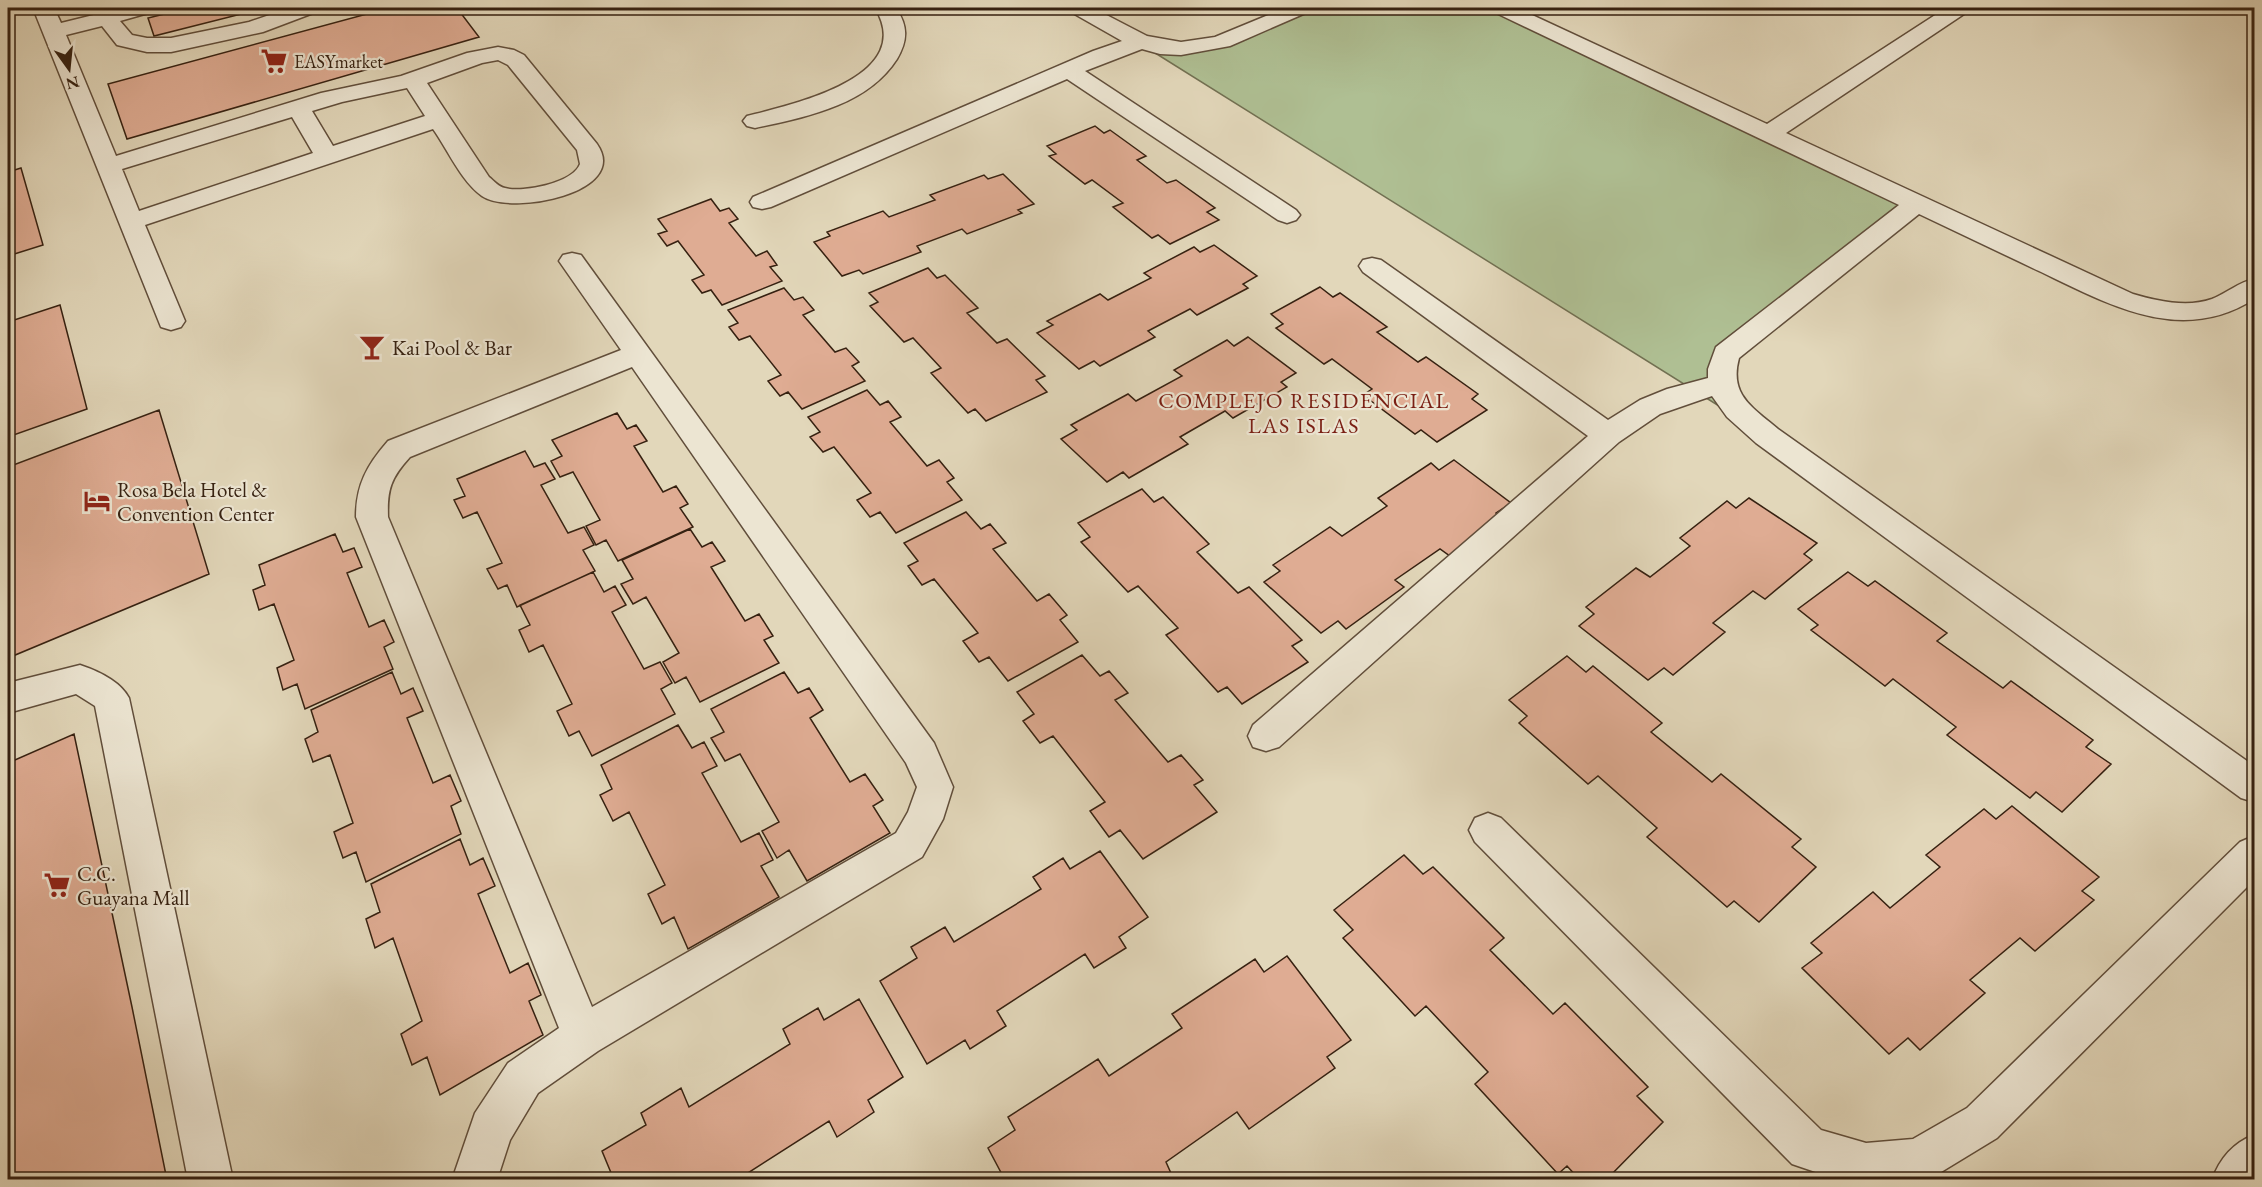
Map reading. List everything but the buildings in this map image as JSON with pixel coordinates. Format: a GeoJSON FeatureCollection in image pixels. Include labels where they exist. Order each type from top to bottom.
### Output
{"type":"FeatureCollection","features":[{"type":"Feature","properties":{"kind":"street"},"geometry":{"type":"LineString","coordinates":[[44,8],[171,321]]}},
{"type":"Feature","properties":{"kind":"street"},"geometry":{"type":"LineString","coordinates":[[53,32],[145,8]]}},
{"type":"Feature","properties":{"kind":"street"},"geometry":{"type":"LineString","coordinates":[[106,17],[125,40],[147,45],[171,45],[255,27],[309,8]]}},
{"type":"Feature","properties":{"kind":"street"},"geometry":{"type":"LineString","coordinates":[[755,121],[831,100],[866,81],[887,59],[897,36],[892,16],[886,8]]}},
{"type":"Feature","properties":{"kind":"street"},"geometry":{"type":"LineString","coordinates":[[1078,8],[1141,42],[1173,48],[1217,45],[1301,8]]}},
{"type":"Feature","properties":{"kind":"street"},"geometry":{"type":"LineString","coordinates":[[1502,8],[2088,285],[2154,310],[2198,312],[2232,301],[2254,286]]}},
{"type":"Feature","properties":{"kind":"street"},"geometry":{"type":"LineString","coordinates":[[1768,134],[1960,8]]}},
{"type":"Feature","properties":{"kind":"street"},"geometry":{"type":"LineString","coordinates":[[762,202],[1069,70],[1141,42]]}},
{"type":"Feature","properties":{"kind":"street"},"geometry":{"type":"LineString","coordinates":[[107,166],[363,88],[413,80],[478,57],[495,54],[509,55],[516,60],[590,149],[593,161],[588,173],[573,183],[540,194],[516,198],[495,193],[480,182],[413,80]]}},
{"type":"Feature","properties":{"kind":"street"},"geometry":{"type":"LineString","coordinates":[[1069,70],[1287,215]]}},
{"type":"Feature","properties":{"kind":"street"},"geometry":{"type":"LineString","coordinates":[[298,107],[327,156]]}},
{"type":"Feature","properties":{"kind":"street"},"geometry":{"type":"LineString","coordinates":[[130,222],[439,119]]}},
{"type":"Feature","properties":{"kind":"street"},"geometry":{"type":"LineString","coordinates":[[1916,204],[1726,354],[1720,370],[1720,384],[1729,399],[1767,436],[2254,786]]}},
{"type":"Feature","properties":{"kind":"street"},"geometry":{"type":"LineString","coordinates":[[474,1179],[491,1129],[523,1078],[583,1035],[909,845],[924,819],[935,787],[921,754],[572,261]]}},
{"type":"Feature","properties":{"kind":"street"},"geometry":{"type":"LineString","coordinates":[[1372,266],[1608,435]]}},
{"type":"Feature","properties":{"kind":"street"},"geometry":{"type":"LineString","coordinates":[[583,1035],[372,517],[371,493],[381,468],[399,450],[638,354]]}},
{"type":"Feature","properties":{"kind":"street"},"geometry":{"type":"LineString","coordinates":[[1266,736],[1608,435],[1650,407],[1720,384]]}},
{"type":"Feature","properties":{"kind":"street"},"geometry":{"type":"LineString","coordinates":[[8,698],[80,680],[111,698],[211,1179]]}},
{"type":"Feature","properties":{"kind":"street"},"geometry":{"type":"LineString","coordinates":[[1488,830],[1808,1148],[1866,1165],[1920,1161],[1982,1123],[2254,854]]}},
{"type":"Feature","properties":{"kind":"street"},"geometry":{"type":"LineString","coordinates":[[2234,1179],[2254,1157]]}},
{"type":"Feature","properties":{"kind":"green space"},"geometry":{"type":"Polygon","coordinates":[[[1301,8],[1501,8],[1916,204],[1720,370],[1767,436],[1128,36],[1141,42],[1217,44],[1301,8]]]}},
{"type":"Feature","properties":{"kind":"place","name":"EASYmarket"},"geometry":{"type":"Point","coordinates":[274,61]}},
{"type":"Feature","properties":{"kind":"place","name":"Kai Pool & Bar"},"geometry":{"type":"Point","coordinates":[372,347]}},
{"type":"Feature","properties":{"kind":"place","name":"Rosa Bela Hotel & Convention Center"},"geometry":{"type":"Point","coordinates":[97,501]}},
{"type":"Feature","properties":{"kind":"place","name":"C.C. Guayana Mall"},"geometry":{"type":"Point","coordinates":[57,885]}},
{"type":"Feature","properties":{"kind":"district","name":"COMPLEJO RESIDENCIAL LAS ISLAS"},"geometry":{"type":"Point","coordinates":[1304,413]}}]}
